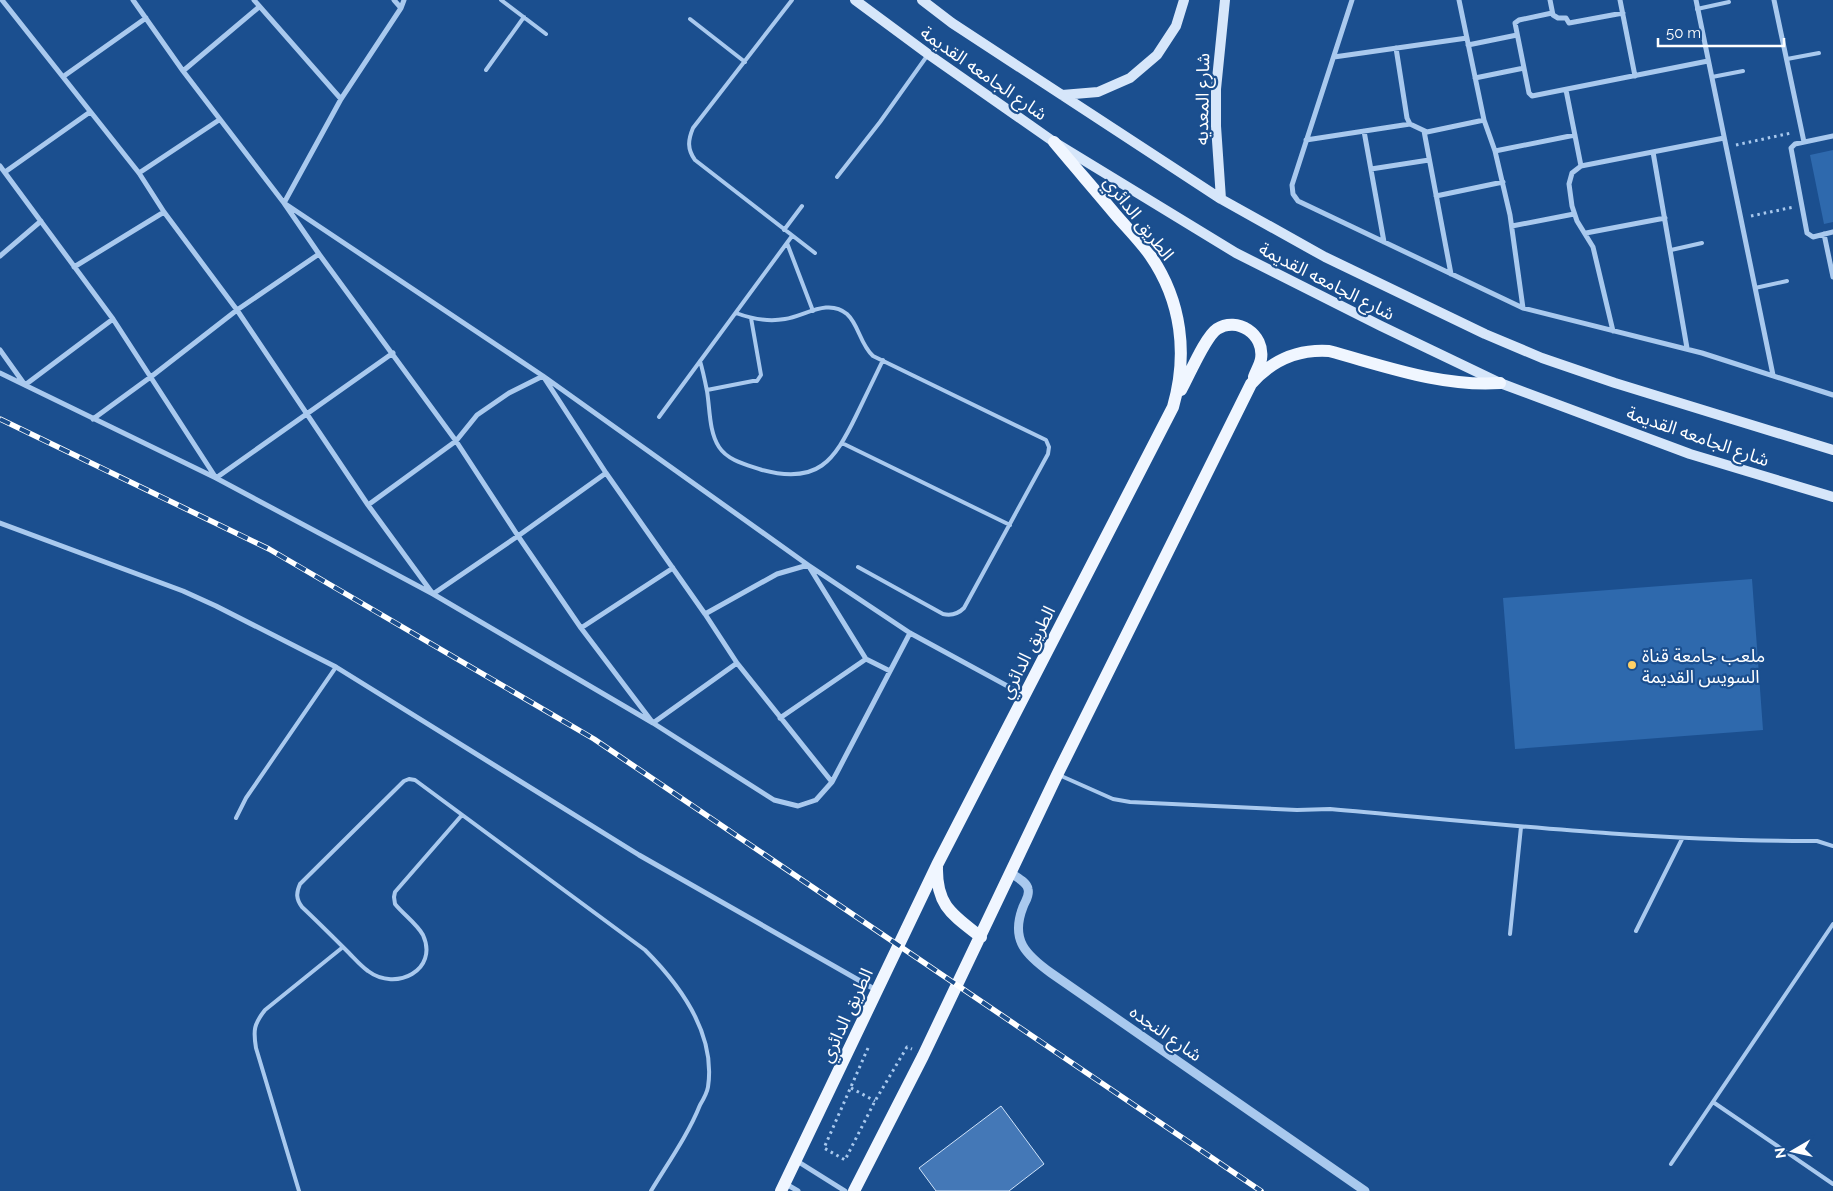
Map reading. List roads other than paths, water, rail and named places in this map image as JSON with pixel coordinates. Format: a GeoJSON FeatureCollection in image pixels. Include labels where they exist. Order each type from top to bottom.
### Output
{"type":"FeatureCollection","features":[{"type":"Feature","properties":{"kind":"main road","name":"شارع الجامعه القديمة"},"geometry":{"type":"LineString","coordinates":[[855,0],[928,54],[1054,142],[1236,253],[1500,383],[1690,454],[1833,497]]}},
{"type":"Feature","properties":{"kind":"main road","name":"شارع الجامعه القديمة"},"geometry":{"type":"LineString","coordinates":[[922,0],[952,23],[1221,199],[1326,257],[1485,334],[1542,358],[1615,383],[1833,450]]}},
{"type":"Feature","properties":{"kind":"main road"},"geometry":{"type":"LineString","coordinates":[[1062,96],[1098,92],[1130,78],[1157,56],[1176,26],[1184,0]]}},
{"type":"Feature","properties":{"kind":"main road","name":"شارع المعديه"},"geometry":{"type":"LineString","coordinates":[[1221,199],[1216,126],[1216,89],[1224,0]]}},
{"type":"Feature","properties":{"kind":"main road","name":"الطريق الدائري"},"geometry":{"type":"LineString","coordinates":[[783,1187],[937,865],[1172,408],[1180,372],[1181,336],[1178,319],[1167,284],[1149,254],[1054,142]]}},
{"type":"Feature","properties":{"kind":"main road"},"geometry":{"type":"LineString","coordinates":[[854,1191],[924,1056],[1057,775],[1251,384],[1261,359],[1260,345],[1254,333],[1242,326],[1229,325],[1216,330],[1207,340],[1172,408]]}},
{"type":"Feature","properties":{"kind":"main road"},"geometry":{"type":"LineString","coordinates":[[1251,384],[1260,374],[1281,359],[1293,354],[1316,350],[1328,351],[1448,382],[1500,383]]}},
{"type":"Feature","properties":{"kind":"main road"},"geometry":{"type":"LineString","coordinates":[[937,865],[937,883],[942,899],[952,914],[981,937]]}},
{"type":"Feature","properties":{"kind":"street"},"geometry":{"type":"LineString","coordinates":[[2,0],[139,173],[164,212],[238,310],[368,505],[434,594]]}},
{"type":"Feature","properties":{"kind":"street"},"geometry":{"type":"LineString","coordinates":[[133,0],[183,71],[284,203],[319,254],[456,440],[518,536],[581,628],[653,723]]}},
{"type":"Feature","properties":{"kind":"street"},"geometry":{"type":"LineString","coordinates":[[254,0],[341,99]]}},
{"type":"Feature","properties":{"kind":"street"},"geometry":{"type":"LineString","coordinates":[[394,0],[400,8]]}},
{"type":"Feature","properties":{"kind":"street"},"geometry":{"type":"LineString","coordinates":[[284,203],[341,99],[404,0]]}},
{"type":"Feature","properties":{"kind":"street"},"geometry":{"type":"LineString","coordinates":[[1352,0],[1292,185],[1293,194],[1298,200],[1523,308],[1687,348],[1833,395]]}},
{"type":"Feature","properties":{"kind":"street"},"geometry":{"type":"LineString","coordinates":[[1459,0],[1484,120],[1503,182],[1512,226],[1523,308]]}},
{"type":"Feature","properties":{"kind":"street"},"geometry":{"type":"LineString","coordinates":[[1550,0],[1552,13],[1556,18],[1566,18],[1569,23],[1623,13]]}},
{"type":"Feature","properties":{"kind":"street"},"geometry":{"type":"LineString","coordinates":[[1620,0],[1636,76]]}},
{"type":"Feature","properties":{"kind":"street"},"geometry":{"type":"LineString","coordinates":[[1696,0],[1773,375]]}},
{"type":"Feature","properties":{"kind":"street"},"geometry":{"type":"LineString","coordinates":[[1774,0],[1804,142]]}},
{"type":"Feature","properties":{"kind":"street"},"geometry":{"type":"LineString","coordinates":[[183,71],[260,7]]}},
{"type":"Feature","properties":{"kind":"street"},"geometry":{"type":"LineString","coordinates":[[1552,13],[1517,21],[1516,23],[1529,93],[1534,97],[1708,61]]}},
{"type":"Feature","properties":{"kind":"street"},"geometry":{"type":"LineString","coordinates":[[64,76],[146,18]]}},
{"type":"Feature","properties":{"kind":"street"},"geometry":{"type":"LineString","coordinates":[[1468,45],[1517,35]]}},
{"type":"Feature","properties":{"kind":"street"},"geometry":{"type":"LineString","coordinates":[[1334,57],[1467,38]]}},
{"type":"Feature","properties":{"kind":"street"},"geometry":{"type":"LineString","coordinates":[[1396,48],[1407,118],[1410,124]]}},
{"type":"Feature","properties":{"kind":"street"},"geometry":{"type":"LineString","coordinates":[[1475,78],[1524,68]]}},
{"type":"Feature","properties":{"kind":"street"},"geometry":{"type":"LineString","coordinates":[[1566,90],[1581,166]]}},
{"type":"Feature","properties":{"kind":"street"},"geometry":{"type":"LineString","coordinates":[[5,172],[90,112]]}},
{"type":"Feature","properties":{"kind":"street"},"geometry":{"type":"LineString","coordinates":[[139,173],[219,120]]}},
{"type":"Feature","properties":{"kind":"street"},"geometry":{"type":"LineString","coordinates":[[1306,140],[1410,124],[1424,131],[1431,131],[1484,120]]}},
{"type":"Feature","properties":{"kind":"street"},"geometry":{"type":"LineString","coordinates":[[1364,131],[1384,242]]}},
{"type":"Feature","properties":{"kind":"street"},"geometry":{"type":"LineString","coordinates":[[1424,131],[1451,274]]}},
{"type":"Feature","properties":{"kind":"street"},"geometry":{"type":"LineString","coordinates":[[1495,151],[1575,135]]}},
{"type":"Feature","properties":{"kind":"street"},"geometry":{"type":"LineString","coordinates":[[1833,136],[1795,144],[1791,148],[1807,233],[1810,236],[1833,232]]}},
{"type":"Feature","properties":{"kind":"street"},"geometry":{"type":"LineString","coordinates":[[1614,330],[1593,247],[1574,214],[1570,178],[1572,173],[1581,166],[1724,138]]}},
{"type":"Feature","properties":{"kind":"street"},"geometry":{"type":"LineString","coordinates":[[1653,152],[1687,348]]}},
{"type":"Feature","properties":{"kind":"street"},"geometry":{"type":"LineString","coordinates":[[1370,169],[1429,160]]}},
{"type":"Feature","properties":{"kind":"street"},"geometry":{"type":"LineString","coordinates":[[0,166],[113,319],[152,376],[216,478]]}},
{"type":"Feature","properties":{"kind":"street"},"geometry":{"type":"LineString","coordinates":[[1436,196],[1503,182]]}},
{"type":"Feature","properties":{"kind":"street"},"geometry":{"type":"LineString","coordinates":[[284,203],[543,376],[808,565],[910,633],[1024,695]]}},
{"type":"Feature","properties":{"kind":"street"},"geometry":{"type":"LineString","coordinates":[[74,267],[164,212]]}},
{"type":"Feature","properties":{"kind":"street"},"geometry":{"type":"LineString","coordinates":[[1512,226],[1574,214]]}},
{"type":"Feature","properties":{"kind":"street"},"geometry":{"type":"LineString","coordinates":[[1586,233],[1665,218]]}},
{"type":"Feature","properties":{"kind":"street"},"geometry":{"type":"LineString","coordinates":[[0,256],[41,222]]}},
{"type":"Feature","properties":{"kind":"street"},"geometry":{"type":"LineString","coordinates":[[1824,234],[1833,277]]}},
{"type":"Feature","properties":{"kind":"street"},"geometry":{"type":"LineString","coordinates":[[93,419],[238,310],[319,254]]}},
{"type":"Feature","properties":{"kind":"street"},"geometry":{"type":"LineString","coordinates":[[25,384],[113,319]]}},
{"type":"Feature","properties":{"kind":"street"},"geometry":{"type":"LineString","coordinates":[[0,350],[25,384]]}},
{"type":"Feature","properties":{"kind":"street"},"geometry":{"type":"LineString","coordinates":[[216,478],[393,353]]}},
{"type":"Feature","properties":{"kind":"street"},"geometry":{"type":"LineString","coordinates":[[0,373],[216,478],[434,594],[653,723],[774,800],[798,806],[816,800],[832,782],[910,633]]}},
{"type":"Feature","properties":{"kind":"street"},"geometry":{"type":"LineString","coordinates":[[368,505],[456,440],[477,415],[509,394],[543,376]]}},
{"type":"Feature","properties":{"kind":"street"},"geometry":{"type":"LineString","coordinates":[[543,376],[606,473],[737,663],[832,782]]}},
{"type":"Feature","properties":{"kind":"street"},"geometry":{"type":"LineString","coordinates":[[434,594],[606,473]]}},
{"type":"Feature","properties":{"kind":"street"},"geometry":{"type":"LineString","coordinates":[[0,523],[183,591],[336,667],[639,855],[877,991]]}},
{"type":"Feature","properties":{"kind":"street"},"geometry":{"type":"LineString","coordinates":[[705,614],[778,574],[808,565]]}},
{"type":"Feature","properties":{"kind":"street"},"geometry":{"type":"LineString","coordinates":[[808,565],[866,659],[890,671]]}},
{"type":"Feature","properties":{"kind":"street"},"geometry":{"type":"LineString","coordinates":[[581,628],[673,568]]}},
{"type":"Feature","properties":{"kind":"street"},"geometry":{"type":"LineString","coordinates":[[780,718],[866,659]]}},
{"type":"Feature","properties":{"kind":"street"},"geometry":{"type":"LineString","coordinates":[[653,723],[737,663]]}},
{"type":"Feature","properties":{"kind":"street","name":"شارع النجده"},"geometry":{"type":"LineString","coordinates":[[1011,873],[1026,884],[1028,889],[1029,895],[1023,908],[1018,928],[1021,944],[1028,955],[1051,973],[1365,1191]]}},
{"type":"Feature","properties":{"kind":"street"},"geometry":{"type":"LineString","coordinates":[[796,1160],[845,1191]]}},
{"type":"Feature","properties":{"kind":"street"},"geometry":{"type":"LineString","coordinates":[[783,1187],[798,1191]]}},
{"type":"Feature","properties":{"kind":"lane"},"geometry":{"type":"LineString","coordinates":[[501,0],[546,34]]}},
{"type":"Feature","properties":{"kind":"lane"},"geometry":{"type":"LineString","coordinates":[[792,0],[693,128],[689,137],[690,153],[695,160],[815,254]]}},
{"type":"Feature","properties":{"kind":"lane"},"geometry":{"type":"LineString","coordinates":[[1697,9],[1729,2]]}},
{"type":"Feature","properties":{"kind":"lane"},"geometry":{"type":"LineString","coordinates":[[486,70],[524,17]]}},
{"type":"Feature","properties":{"kind":"lane"},"geometry":{"type":"LineString","coordinates":[[690,19],[745,62]]}},
{"type":"Feature","properties":{"kind":"lane"},"geometry":{"type":"LineString","coordinates":[[1787,59],[1819,53]]}},
{"type":"Feature","properties":{"kind":"lane"},"geometry":{"type":"LineString","coordinates":[[837,177],[880,122],[928,54]]}},
{"type":"Feature","properties":{"kind":"lane"},"geometry":{"type":"LineString","coordinates":[[1712,77],[1743,71]]}},
{"type":"Feature","properties":{"kind":"lane"},"geometry":{"type":"LineString","coordinates":[[784,230],[802,206]]}},
{"type":"Feature","properties":{"kind":"lane"},"geometry":{"type":"LineString","coordinates":[[659,417],[792,236]]}},
{"type":"Feature","properties":{"kind":"lane"},"geometry":{"type":"LineString","coordinates":[[787,243],[814,311]]}},
{"type":"Feature","properties":{"kind":"lane"},"geometry":{"type":"LineString","coordinates":[[1671,250],[1702,243]]}},
{"type":"Feature","properties":{"kind":"lane"},"geometry":{"type":"LineString","coordinates":[[1755,288],[1787,282]]}},
{"type":"Feature","properties":{"kind":"lane"},"geometry":{"type":"LineString","coordinates":[[736,313],[767,321],[784,320],[831,307],[847,314],[853,321],[868,351],[882,360],[1046,440],[1048,443],[1048,454],[1010,525],[964,608],[955,614],[943,614],[858,566]]}},
{"type":"Feature","properties":{"kind":"lane"},"geometry":{"type":"LineString","coordinates":[[707,390],[754,381],[761,375],[750,318]]}},
{"type":"Feature","properties":{"kind":"lane"},"geometry":{"type":"LineString","coordinates":[[700,361],[707,390],[714,438],[720,448],[728,456],[739,462],[770,472],[802,474],[818,468],[831,458],[842,443],[882,360]]}},
{"type":"Feature","properties":{"kind":"lane"},"geometry":{"type":"LineString","coordinates":[[842,443],[1010,525]]}},
{"type":"Feature","properties":{"kind":"lane"},"geometry":{"type":"LineString","coordinates":[[236,818],[246,798],[336,667]]}},
{"type":"Feature","properties":{"kind":"lane"},"geometry":{"type":"LineString","coordinates":[[1057,775],[1113,798],[1130,802],[1306,810],[1330,809],[1521,827],[1682,839],[1817,841],[1833,846]]}},
{"type":"Feature","properties":{"kind":"lane"},"geometry":{"type":"LineString","coordinates":[[462,815],[395,892],[395,904],[422,934],[426,944],[422,964],[416,972],[408,977],[388,980],[368,972],[302,907],[298,900],[297,892],[300,884],[404,781],[409,779],[415,780],[645,950],[667,973],[684,996],[699,1024],[708,1056],[708,1088],[695,1118],[651,1191]]}},
{"type":"Feature","properties":{"kind":"lane"},"geometry":{"type":"LineString","coordinates":[[1510,934],[1521,827]]}},
{"type":"Feature","properties":{"kind":"lane"},"geometry":{"type":"LineString","coordinates":[[1636,931],[1682,839]]}},
{"type":"Feature","properties":{"kind":"lane"},"geometry":{"type":"LineString","coordinates":[[1671,1164],[1833,924]]}},
{"type":"Feature","properties":{"kind":"lane"},"geometry":{"type":"LineString","coordinates":[[299,1191],[259,1057],[254,1034],[257,1021],[265,1010],[343,947]]}},
{"type":"Feature","properties":{"kind":"lane"},"geometry":{"type":"LineString","coordinates":[[1713,1102],[1833,1184]]}},
{"type":"Feature","properties":{"kind":"railway"},"geometry":{"type":"LineString","coordinates":[[0,419],[269,549],[594,739],[1261,1191]]}},
{"type":"Feature","properties":{"kind":"place","name":"ملعب جامعة قناة السويس القديمة"},"geometry":{"type":"Point","coordinates":[1632,665]}}]}
